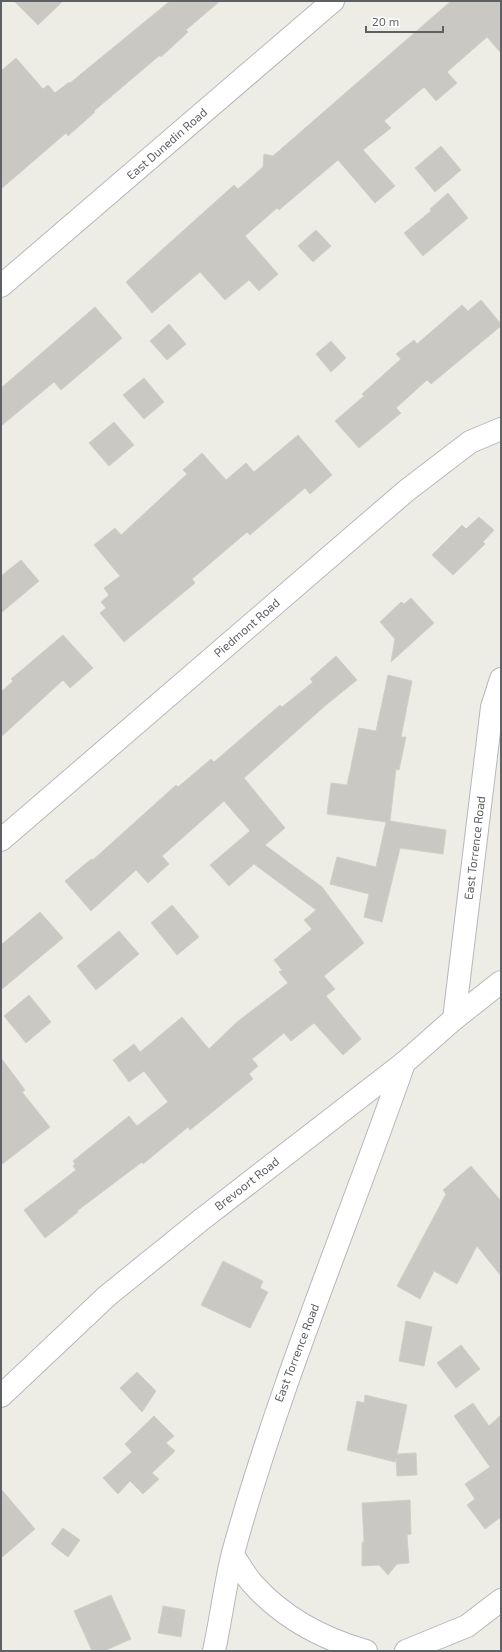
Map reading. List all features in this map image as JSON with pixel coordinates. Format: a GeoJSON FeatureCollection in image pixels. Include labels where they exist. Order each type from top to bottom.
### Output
{"type":"FeatureCollection","features":[{"type":"Feature","properties":{"kind":"street","name":"East Dunedin Road"},"geometry":{"type":"LineString","coordinates":[[1,286],[333,1]]}},
{"type":"Feature","properties":{"kind":"street","name":"Piedmont Road"},"geometry":{"type":"LineString","coordinates":[[1,840],[406,491],[470,442],[501,429]]}},
{"type":"Feature","properties":{"kind":"street","name":"East Torrence Road"},"geometry":{"type":"LineString","coordinates":[[454,1019],[492,707],[501,679]]}},
{"type":"Feature","properties":{"kind":"street","name":"Brevoort Road"},"geometry":{"type":"LineString","coordinates":[[1,1396],[113,1292],[231,1196],[404,1063],[454,1019],[501,982]]}},
{"type":"Feature","properties":{"kind":"street","name":"East Torrence Road"},"geometry":{"type":"LineString","coordinates":[[214,1651],[233,1555],[277,1408],[372,1155],[404,1063]]}},
{"type":"Feature","properties":{"kind":"street"},"geometry":{"type":"LineString","coordinates":[[233,1555],[252,1583],[305,1627],[340,1644],[366,1651]]}},
{"type":"Feature","properties":{"kind":"street"},"geometry":{"type":"LineString","coordinates":[[406,1651],[467,1626],[501,1600]]}},
{"type":"Feature","properties":{"kind":"building"},"geometry":{"type":"Polygon","coordinates":[[[14,1],[63,1],[38,25],[14,1]]]}},
{"type":"Feature","properties":{"kind":"building"},"geometry":{"type":"Polygon","coordinates":[[[170,1],[220,1],[186,30],[188,32],[161,57],[160,55],[94,111],[95,112],[68,136],[66,133],[1,189],[1,71],[16,58],[43,89],[48,85],[55,93],[69,82],[70,83],[170,1]]]}},
{"type":"Feature","properties":{"kind":"building"},"geometry":{"type":"Polygon","coordinates":[[[451,1],[501,1],[501,53],[487,37],[447,72],[457,83],[436,101],[424,87],[384,121],[391,128],[363,150],[395,186],[375,203],[338,160],[279,210],[277,208],[245,236],[278,274],[259,291],[249,280],[225,300],[200,272],[152,313],[126,282],[234,185],[238,189],[263,167],[264,154],[273,156],[451,1]]]}},
{"type":"Feature","properties":{"kind":"building"},"geometry":{"type":"Polygon","coordinates":[[[441,146],[461,170],[435,192],[415,168],[441,146]]]}},
{"type":"Feature","properties":{"kind":"building"},"geometry":{"type":"Polygon","coordinates":[[[448,193],[468,218],[423,256],[404,233],[431,211],[430,209],[448,193]]]}},
{"type":"Feature","properties":{"kind":"building"},"geometry":{"type":"Polygon","coordinates":[[[316,230],[331,246],[313,262],[298,246],[316,230]]]}},
{"type":"Feature","properties":{"kind":"building"},"geometry":{"type":"Polygon","coordinates":[[[481,300],[501,324],[501,326],[431,384],[427,380],[396,408],[401,413],[359,448],[335,421],[364,396],[362,394],[401,359],[396,354],[414,340],[417,344],[462,305],[468,311],[481,300]]]}},
{"type":"Feature","properties":{"kind":"building"},"geometry":{"type":"Polygon","coordinates":[[[95,307],[122,338],[61,390],[54,382],[1,426],[1,388],[95,307]]]}},
{"type":"Feature","properties":{"kind":"building"},"geometry":{"type":"Polygon","coordinates":[[[169,324],[186,344],[167,360],[150,341],[169,324]]]}},
{"type":"Feature","properties":{"kind":"building"},"geometry":{"type":"Polygon","coordinates":[[[331,341],[346,358],[331,372],[316,354],[331,341]]]}},
{"type":"Feature","properties":{"kind":"building"},"geometry":{"type":"Polygon","coordinates":[[[144,378],[164,402],[144,419],[123,395],[144,378]]]}},
{"type":"Feature","properties":{"kind":"building"},"geometry":{"type":"Polygon","coordinates":[[[114,422],[134,445],[109,466],[89,443],[114,422]]]}},
{"type":"Feature","properties":{"kind":"building"},"geometry":{"type":"Polygon","coordinates":[[[298,435],[332,475],[310,494],[305,488],[250,535],[247,532],[192,579],[195,583],[124,642],[100,613],[106,608],[101,602],[109,595],[104,588],[120,576],[94,545],[115,528],[121,535],[187,474],[183,470],[202,453],[226,480],[246,463],[254,472],[298,435]]]}},
{"type":"Feature","properties":{"kind":"building"},"geometry":{"type":"Polygon","coordinates":[[[479,517],[494,530],[483,542],[485,544],[453,575],[432,555],[462,525],[466,529],[479,517]]]}},
{"type":"Feature","properties":{"kind":"building"},"geometry":{"type":"Polygon","coordinates":[[[21,560],[39,581],[1,613],[1,576],[21,560]]]}},
{"type":"Feature","properties":{"kind":"building"},"geometry":{"type":"Polygon","coordinates":[[[411,598],[434,623],[391,662],[395,639],[380,622],[401,602],[404,604],[411,598]]]}},
{"type":"Feature","properties":{"kind":"building"},"geometry":{"type":"Polygon","coordinates":[[[63,635],[93,668],[70,688],[63,680],[1,737],[1,692],[13,681],[11,679],[63,635]]]}},
{"type":"Feature","properties":{"kind":"building"},"geometry":{"type":"Polygon","coordinates":[[[336,656],[357,680],[326,705],[244,778],[285,828],[265,845],[322,887],[364,943],[324,976],[335,989],[326,996],[361,1039],[343,1055],[314,1023],[291,1041],[284,1033],[252,1059],[258,1066],[249,1074],[253,1079],[190,1130],[188,1127],[143,1164],[142,1162],[77,1211],[78,1212],[45,1238],[24,1210],[76,1170],[73,1166],[75,1164],[73,1161],[129,1116],[137,1126],[168,1102],[144,1071],[129,1082],[113,1060],[134,1044],[140,1052],[182,1017],[209,1049],[237,1022],[288,983],[279,972],[282,970],[274,960],[312,929],[304,920],[316,910],[254,864],[229,886],[210,865],[250,831],[224,801],[162,856],[169,864],[148,883],[136,870],[91,911],[65,881],[90,860],[94,859],[176,785],[178,787],[211,759],[214,762],[280,705],[282,707],[313,682],[310,679],[336,656]]]}},
{"type":"Feature","properties":{"kind":"building"},"geometry":{"type":"Polygon","coordinates":[[[388,675],[412,681],[401,737],[406,737],[399,770],[396,769],[390,821],[446,830],[443,854],[400,848],[382,922],[364,917],[369,894],[330,884],[337,857],[376,867],[386,822],[327,814],[331,783],[347,785],[359,728],[376,731],[388,675]]]}},
{"type":"Feature","properties":{"kind":"building"},"geometry":{"type":"Polygon","coordinates":[[[172,905],[199,937],[177,955],[151,923],[172,905]]]}},
{"type":"Feature","properties":{"kind":"building"},"geometry":{"type":"Polygon","coordinates":[[[40,912],[63,938],[1,990],[1,945],[40,912]]]}},
{"type":"Feature","properties":{"kind":"building"},"geometry":{"type":"Polygon","coordinates":[[[119,931],[139,954],[96,990],[77,966],[119,931]]]}},
{"type":"Feature","properties":{"kind":"building"},"geometry":{"type":"Polygon","coordinates":[[[29,995],[51,1022],[26,1043],[4,1016],[29,995]]]}},
{"type":"Feature","properties":{"kind":"building"},"geometry":{"type":"Polygon","coordinates":[[[1,1058],[25,1090],[22,1092],[50,1127],[1,1165],[1,1058]]]}},
{"type":"Feature","properties":{"kind":"building"},"geometry":{"type":"Polygon","coordinates":[[[471,1166],[501,1201],[501,1276],[477,1246],[457,1284],[434,1271],[420,1299],[397,1286],[446,1194],[443,1190],[471,1166]]]}},
{"type":"Feature","properties":{"kind":"building"},"geometry":{"type":"Polygon","coordinates":[[[223,1261],[263,1281],[260,1288],[268,1292],[250,1328],[201,1305],[223,1261]]]}},
{"type":"Feature","properties":{"kind":"building"},"geometry":{"type":"Polygon","coordinates":[[[406,1321],[432,1327],[424,1366],[399,1361],[406,1321]]]}},
{"type":"Feature","properties":{"kind":"building"},"geometry":{"type":"Polygon","coordinates":[[[461,1345],[480,1369],[456,1388],[437,1363],[461,1345]]]}},
{"type":"Feature","properties":{"kind":"building"},"geometry":{"type":"Polygon","coordinates":[[[137,1372],[156,1391],[142,1412],[120,1388],[137,1372]]]}},
{"type":"Feature","properties":{"kind":"building"},"geometry":{"type":"Polygon","coordinates":[[[365,1395],[407,1405],[397,1454],[416,1453],[417,1475],[397,1476],[396,1459],[395,1462],[347,1450],[357,1401],[364,1403],[365,1395]]]}},
{"type":"Feature","properties":{"kind":"building"},"geometry":{"type":"Polygon","coordinates":[[[473,1403],[489,1426],[501,1415],[501,1517],[485,1529],[467,1505],[475,1499],[465,1484],[490,1467],[454,1416],[473,1403]]]}},
{"type":"Feature","properties":{"kind":"building"},"geometry":{"type":"Polygon","coordinates":[[[154,1416],[174,1436],[166,1443],[175,1451],[152,1473],[159,1479],[143,1494],[130,1481],[118,1494],[103,1478],[132,1452],[125,1444],[154,1416]]]}},
{"type":"Feature","properties":{"kind":"building"},"geometry":{"type":"Polygon","coordinates":[[[1,1489],[35,1529],[1,1558],[1,1489]]]}},
{"type":"Feature","properties":{"kind":"building"},"geometry":{"type":"Polygon","coordinates":[[[410,1500],[411,1534],[407,1535],[409,1563],[397,1564],[388,1575],[379,1565],[362,1566],[362,1542],[364,1542],[362,1503],[410,1500]]]}},
{"type":"Feature","properties":{"kind":"building"},"geometry":{"type":"Polygon","coordinates":[[[63,1528],[80,1540],[68,1557],[51,1544],[63,1528]]]}},
{"type":"Feature","properties":{"kind":"building"},"geometry":{"type":"Polygon","coordinates":[[[111,1595],[131,1639],[104,1651],[92,1651],[74,1611],[111,1595]]]}},
{"type":"Feature","properties":{"kind":"building"},"geometry":{"type":"Polygon","coordinates":[[[163,1606],[185,1610],[181,1637],[158,1633],[163,1606]]]}}]}
